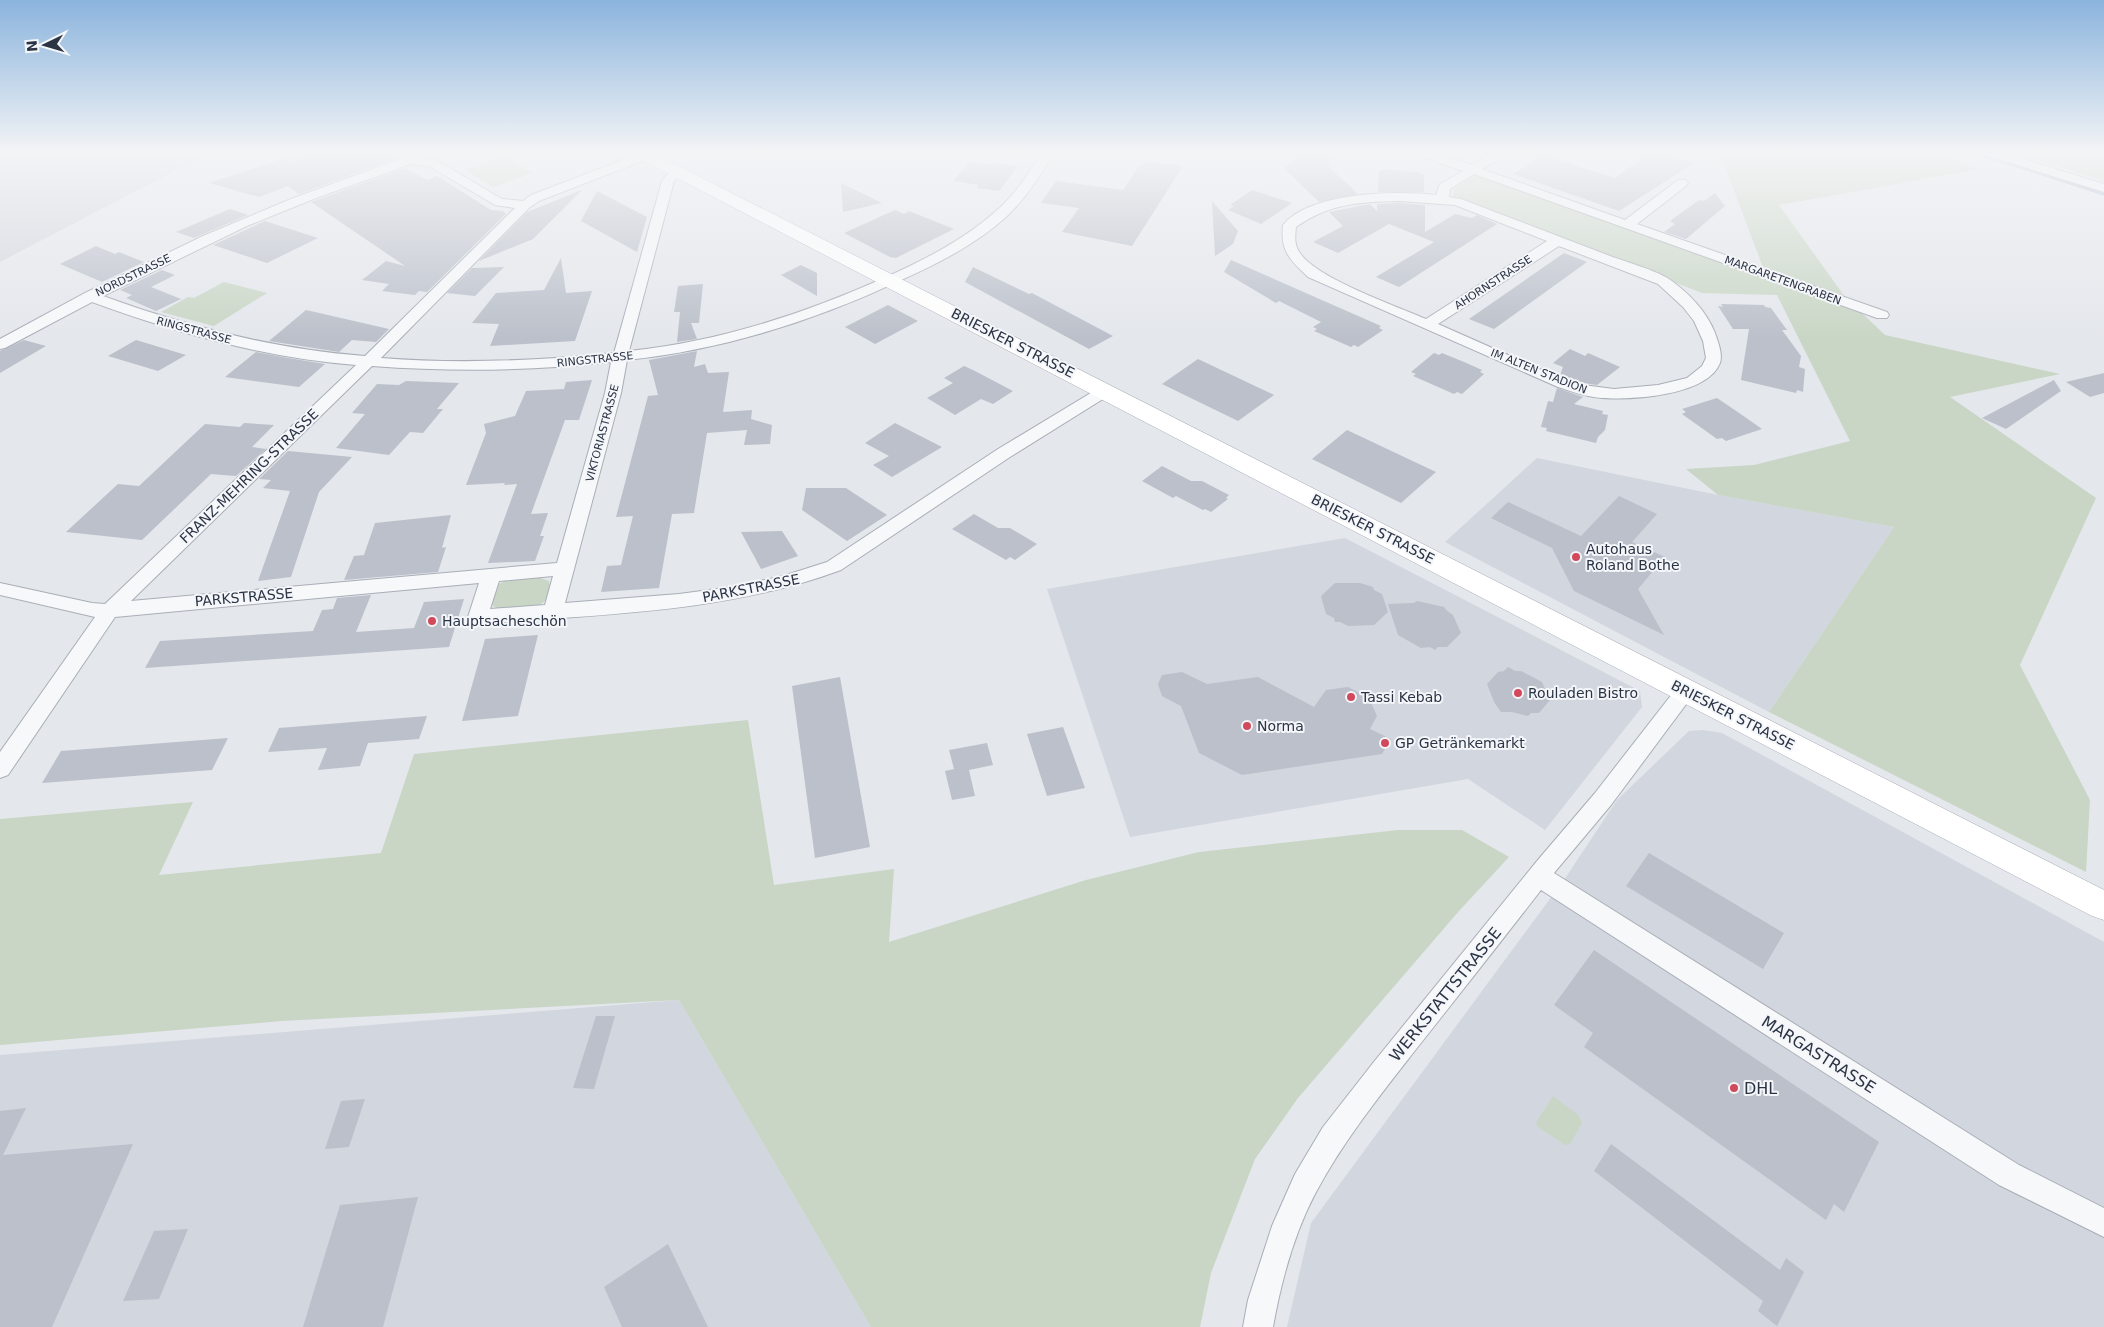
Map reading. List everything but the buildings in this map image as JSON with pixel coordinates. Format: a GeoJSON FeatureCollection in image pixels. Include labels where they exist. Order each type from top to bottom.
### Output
{"type":"FeatureCollection","features":[{"type":"Feature","properties":{"kind":"main road","name":"BRIESKER STRASSE"},"geometry":{"type":"LineString","coordinates":[[763,215],[2104,906]]}},
{"type":"Feature","properties":{"kind":"street","name":"NORDSTRASSE"},"geometry":{"type":"LineString","coordinates":[[0,346],[90,296],[158,262],[263,215]]}},
{"type":"Feature","properties":{"kind":"street","name":"FRANZ-MEHRING-STRASSE"},"geometry":{"type":"LineString","coordinates":[[0,770],[109,611],[369,361],[516,215]]}},
{"type":"Feature","properties":{"kind":"street","name":"VIKTORIASTRASSE"},"geometry":{"type":"LineString","coordinates":[[553,611],[613,393],[620,357],[659,215]]}},
{"type":"Feature","properties":{"kind":"street","name":"RINGSTRASSE"},"geometry":{"type":"LineString","coordinates":[[90,296],[136,314],[207,335],[334,358],[461,367],[549,363],[620,357],[726,337],[811,313],[890,280],[945,253],[999,215]]}},
{"type":"Feature","properties":{"kind":"street","name":"IM ALTEN STADION"},"geometry":{"type":"LineString","coordinates":[[1304,215],[1290,225],[1287,241],[1295,256],[1313,274],[1550,378],[1593,393],[1648,393],[1688,383],[1703,375],[1713,363],[1714,354],[1708,333],[1700,318],[1686,299],[1662,281],[1493,215]]}},
{"type":"Feature","properties":{"kind":"street","name":"MARGARETENGRABEN"},"geometry":{"type":"LineString","coordinates":[[1602,215],[1882,315]]}},
{"type":"Feature","properties":{"kind":"street"},"geometry":{"type":"LineString","coordinates":[[1628,224],[1640,215]]}},
{"type":"Feature","properties":{"kind":"street","name":"AHORNSTRASSE"},"geometry":{"type":"LineString","coordinates":[[1427,325],[1558,240]]}},
{"type":"Feature","properties":{"kind":"street","name":"PARKSTRASSE"},"geometry":{"type":"LineString","coordinates":[[491,576],[478,617],[702,599],[774,586],[805,578],[834,566],[1004,453],[1105,391]]}},
{"type":"Feature","properties":{"kind":"street","name":"PARKSTRASSE"},"geometry":{"type":"LineString","coordinates":[[0,589],[92,610],[109,611],[155,605],[565,569]]}},
{"type":"Feature","properties":{"kind":"street","name":"WERKSTATTSTRASSE"},"geometry":{"type":"LineString","coordinates":[[1258,1327],[1263,1300],[1286,1226],[1305,1184],[1333,1137],[1382,1072],[1603,799],[1686,690]]}},
{"type":"Feature","properties":{"kind":"street","name":"MARGASTRASSE"},"geometry":{"type":"LineString","coordinates":[[1539,876],[2009,1175],[2104,1223]]}},
{"type":"Feature","properties":{"kind":"shaded area"},"geometry":{"type":"Polygon","coordinates":[[[0,215],[90,215],[0,262],[0,215]]]}},
{"type":"Feature","properties":{"kind":"shaded area"},"geometry":{"type":"Polygon","coordinates":[[[1537,458],[1718,495],[1894,527],[1769,712],[1445,542],[1537,458]]]}},
{"type":"Feature","properties":{"kind":"shaded area"},"geometry":{"type":"Polygon","coordinates":[[[1345,538],[1640,691],[1642,707],[1545,830],[1468,779],[1130,837],[1047,589],[1345,538]]]}},
{"type":"Feature","properties":{"kind":"shaded area"},"geometry":{"type":"Polygon","coordinates":[[[1703,730],[1722,733],[2104,942],[2104,1327],[1287,1327],[1311,1223],[1566,877],[1617,800],[1689,731],[1703,730]]]}},
{"type":"Feature","properties":{"kind":"shaded area"},"geometry":{"type":"Polygon","coordinates":[[[679,1000],[871,1327],[0,1327],[0,1055],[679,1000]]]}},
{"type":"Feature","properties":{"kind":"green space"},"geometry":{"type":"Polygon","coordinates":[[[1502,215],[1589,215],[1767,278],[1743,215],[1786,215],[1845,297],[1885,335],[2060,374],[1950,397],[2096,498],[2020,665],[2090,800],[2086,872],[1769,712],[1894,527],[1718,495],[1686,469],[1754,465],[1850,441],[1777,295],[1702,293],[1502,215]]]}},
{"type":"Feature","properties":{"kind":"green space"},"geometry":{"type":"Polygon","coordinates":[[[224,282],[267,293],[214,326],[161,312],[188,297],[194,298],[224,282]]]}},
{"type":"Feature","properties":{"kind":"green space"},"geometry":{"type":"Polygon","coordinates":[[[538,577],[549,581],[551,591],[546,600],[540,604],[517,611],[509,611],[501,610],[490,603],[497,585],[509,579],[538,577]]]}},
{"type":"Feature","properties":{"kind":"green space"},"geometry":{"type":"Polygon","coordinates":[[[748,720],[774,885],[894,869],[889,942],[1086,880],[1199,852],[1398,830],[1462,830],[1509,857],[1459,911],[1298,1098],[1255,1159],[1211,1273],[1200,1327],[871,1327],[679,1000],[282,1021],[0,1045],[0,819],[193,802],[159,875],[381,853],[414,754],[748,720]]]}},
{"type":"Feature","properties":{"kind":"green space"},"geometry":{"type":"Polygon","coordinates":[[[1553,1096],[1578,1115],[1582,1123],[1570,1144],[1565,1145],[1538,1127],[1536,1123],[1553,1096]]]}},
{"type":"Feature","properties":{"kind":"place","name":"Autohaus Roland Bothe"},"geometry":{"type":"Point","coordinates":[1576,557]}},
{"type":"Feature","properties":{"kind":"place","name":"Hauptsacheschön"},"geometry":{"type":"Point","coordinates":[432,621]}},
{"type":"Feature","properties":{"kind":"place","name":"Rouladen Bistro"},"geometry":{"type":"Point","coordinates":[1518,693]}},
{"type":"Feature","properties":{"kind":"place","name":"Tassi Kebab"},"geometry":{"type":"Point","coordinates":[1351,697]}},
{"type":"Feature","properties":{"kind":"place","name":"Norma"},"geometry":{"type":"Point","coordinates":[1247,726]}},
{"type":"Feature","properties":{"kind":"place","name":"GP Getränkemarkt"},"geometry":{"type":"Point","coordinates":[1385,743]}},
{"type":"Feature","properties":{"kind":"place","name":"DHL"},"geometry":{"type":"Point","coordinates":[1734,1088]}}]}
